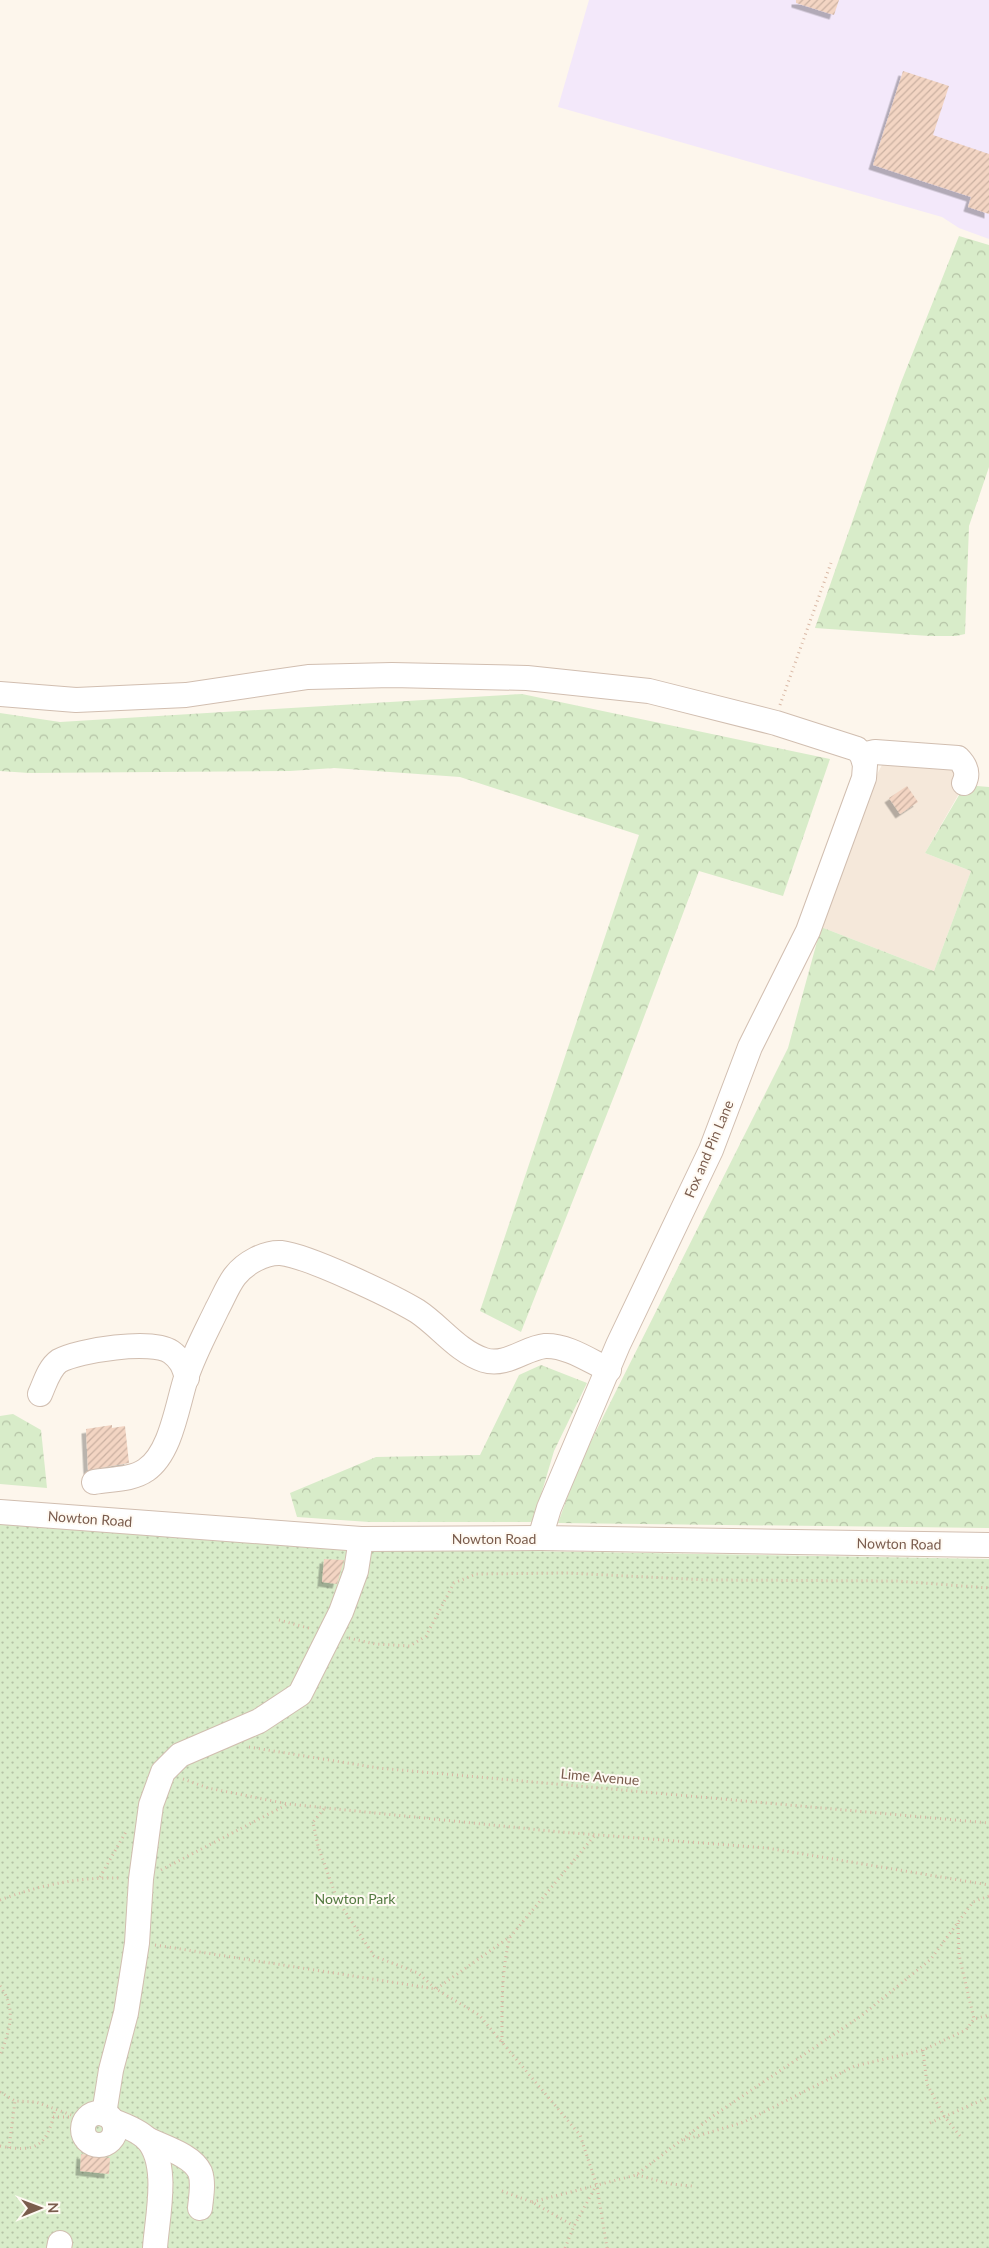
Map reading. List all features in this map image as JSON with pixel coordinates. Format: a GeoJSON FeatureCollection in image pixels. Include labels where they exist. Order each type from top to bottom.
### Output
{"type":"FeatureCollection","features":[{"type":"Feature","properties":{"kind":"street"},"geometry":{"type":"LineString","coordinates":[[0,694],[76,700],[186,695],[308,677],[392,675],[527,678],[650,691],[782,725],[857,749],[862,755],[874,752],[958,758],[965,766],[966,778],[964,783]]}},
{"type":"Feature","properties":{"kind":"street","name":"Fox and Pin Lane"},"geometry":{"type":"LineString","coordinates":[[540,1538],[549,1508],[618,1345],[711,1150],[750,1047],[808,930],[864,778],[862,755]]}},
{"type":"Feature","properties":{"kind":"street"},"geometry":{"type":"LineString","coordinates":[[94,1482],[132,1476],[146,1470],[161,1453],[174,1421],[186,1378],[198,1348],[235,1276],[247,1264],[261,1257],[280,1253],[297,1257],[337,1274],[417,1312],[467,1351],[485,1360],[509,1359],[534,1348],[547,1346],[565,1349],[609,1370]]}},
{"type":"Feature","properties":{"kind":"street"},"geometry":{"type":"LineString","coordinates":[[40,1394],[49,1374],[58,1362],[76,1354],[149,1346],[171,1352],[190,1352],[198,1348]]}},
{"type":"Feature","properties":{"kind":"street"},"geometry":{"type":"LineString","coordinates":[[171,1352],[184,1367],[186,1378]]}},
{"type":"Feature","properties":{"kind":"street","name":"Nowton Road"},"geometry":{"type":"LineString","coordinates":[[0,1512],[361,1539],[540,1538],[989,1545]]}},
{"type":"Feature","properties":{"kind":"street"},"geometry":{"type":"LineString","coordinates":[[200,2208],[202,2188],[200,2172],[189,2160],[124,2125],[93,2118],[111,2070],[126,2013],[137,1943],[141,1878],[151,1805],[163,1772],[180,1755],[259,1721],[300,1694],[341,1612],[356,1571],[361,1539]]}},
{"type":"Feature","properties":{"kind":"street"},"geometry":{"type":"LineString","coordinates":[[147,2139],[156,2156],[161,2178],[155,2248]]}},
{"type":"Feature","properties":{"kind":"path"},"geometry":{"type":"LineString","coordinates":[[782,725],[778,712],[831,562]]}},
{"type":"Feature","properties":{"kind":"path"},"geometry":{"type":"LineString","coordinates":[[279,1620],[375,1644],[410,1646],[426,1636],[454,1583],[476,1574],[568,1573],[709,1580],[897,1581],[989,1588]]}},
{"type":"Feature","properties":{"kind":"path","name":"Lime Avenue"},"geometry":{"type":"LineString","coordinates":[[241,1746],[378,1768],[989,1823]]}},
{"type":"Feature","properties":{"kind":"path"},"geometry":{"type":"LineString","coordinates":[[163,1772],[208,1788],[288,1804],[595,1835],[767,1848],[989,1886]]}},
{"type":"Feature","properties":{"kind":"path"},"geometry":{"type":"LineString","coordinates":[[0,1900],[66,1880],[100,1877],[141,1878],[166,1868],[288,1804]]}},
{"type":"Feature","properties":{"kind":"path"},"geometry":{"type":"LineString","coordinates":[[100,1877],[130,1824],[151,1805]]}},
{"type":"Feature","properties":{"kind":"path"},"geometry":{"type":"LineString","coordinates":[[324,1808],[313,1822],[318,1846],[337,1899],[374,1956],[418,1973],[436,1989],[479,2016],[580,2136],[597,2186],[607,2248]]}},
{"type":"Feature","properties":{"kind":"path"},"geometry":{"type":"LineString","coordinates":[[137,1943],[436,1989],[511,1936],[595,1835]]}},
{"type":"Feature","properties":{"kind":"path"},"geometry":{"type":"LineString","coordinates":[[532,2202],[636,2175],[713,2116],[861,2016],[931,1959],[973,1902],[989,1896]]}},
{"type":"Feature","properties":{"kind":"path"},"geometry":{"type":"LineString","coordinates":[[958,1922],[958,1955],[974,2019]]}},
{"type":"Feature","properties":{"kind":"path"},"geometry":{"type":"LineString","coordinates":[[502,2043],[504,1958],[511,1936]]}},
{"type":"Feature","properties":{"kind":"path"},"geometry":{"type":"LineString","coordinates":[[0,1986],[8,1997],[11,2024],[0,2055]]}},
{"type":"Feature","properties":{"kind":"path"},"geometry":{"type":"LineString","coordinates":[[681,2140],[744,2122],[855,2066],[922,2050],[966,2030],[974,2019],[989,2015]]}},
{"type":"Feature","properties":{"kind":"path"},"geometry":{"type":"LineString","coordinates":[[922,2050],[927,2084],[944,2116],[960,2136]]}},
{"type":"Feature","properties":{"kind":"path"},"geometry":{"type":"LineString","coordinates":[[0,2092],[14,2101],[36,2102],[55,2110],[93,2118]]}},
{"type":"Feature","properties":{"kind":"path"},"geometry":{"type":"LineString","coordinates":[[930,2122],[989,2097]]}},
{"type":"Feature","properties":{"kind":"path"},"geometry":{"type":"LineString","coordinates":[[9,2148],[14,2101]]}},
{"type":"Feature","properties":{"kind":"path"},"geometry":{"type":"LineString","coordinates":[[0,2146],[26,2148],[40,2144],[50,2132],[55,2110]]}},
{"type":"Feature","properties":{"kind":"path"},"geometry":{"type":"LineString","coordinates":[[53,2117],[61,2119],[93,2118]]}},
{"type":"Feature","properties":{"kind":"path"},"geometry":{"type":"LineString","coordinates":[[636,2175],[671,2184],[692,2186]]}},
{"type":"Feature","properties":{"kind":"path"},"geometry":{"type":"LineString","coordinates":[[565,2248],[574,2226],[597,2186]]}},
{"type":"Feature","properties":{"kind":"path"},"geometry":{"type":"LineString","coordinates":[[502,2191],[532,2202],[574,2226]]}},
{"type":"Feature","properties":{"kind":"shaded area"},"geometry":{"type":"Polygon","coordinates":[[[589,0],[989,0],[989,239],[959,228],[942,217],[558,107],[589,0]]]}},
{"type":"Feature","properties":{"kind":"shaded area"},"geometry":{"type":"Polygon","coordinates":[[[883,763],[973,769],[925,853],[971,871],[934,971],[821,927],[870,788],[883,763]]]}},
{"type":"Feature","properties":{"kind":"green space"},"geometry":{"type":"Polygon","coordinates":[[[959,236],[989,245],[989,467],[969,526],[965,634],[929,636],[815,628],[900,385],[959,236]]]}},
{"type":"Feature","properties":{"kind":"green space"},"geometry":{"type":"Polygon","coordinates":[[[522,694],[830,759],[783,896],[699,871],[618,1086],[521,1332],[480,1311],[639,835],[460,777],[334,768],[290,771],[29,773],[0,771],[0,713],[60,722],[522,694]]]}},
{"type":"Feature","properties":{"kind":"green space"},"geometry":{"type":"Polygon","coordinates":[[[965,785],[989,787],[989,1528],[558,1523],[579,1465],[788,1048],[821,927],[934,971],[971,871],[925,853],[965,785]]]}},
{"type":"Feature","properties":{"kind":"green space"},"geometry":{"type":"Polygon","coordinates":[[[541,1365],[587,1383],[554,1451],[533,1522],[369,1522],[297,1517],[290,1493],[376,1457],[480,1455],[519,1375],[541,1365]]]}},
{"type":"Feature","properties":{"kind":"green space"},"geometry":{"type":"Polygon","coordinates":[[[13,1414],[41,1430],[47,1488],[0,1484],[0,1416],[13,1414]]]}},
{"type":"Feature","properties":{"kind":"green space","name":"Nowton Park"},"geometry":{"type":"Polygon","coordinates":[[[0,1519],[367,1551],[531,1551],[989,1559],[989,2248],[0,2248],[0,1519]]]}},
{"type":"Feature","properties":{"kind":"building"},"geometry":{"type":"Polygon","coordinates":[[[796,0],[839,0],[834,15],[796,3],[796,0]]]}},
{"type":"Feature","properties":{"kind":"building"},"geometry":{"type":"Polygon","coordinates":[[[903,71],[949,86],[933,135],[989,154],[989,214],[968,207],[971,197],[873,165],[903,71]]]}},
{"type":"Feature","properties":{"kind":"building"},"geometry":{"type":"Polygon","coordinates":[[[907,786],[918,802],[900,814],[889,798],[907,786]]]}},
{"type":"Feature","properties":{"kind":"building"},"geometry":{"type":"Polygon","coordinates":[[[112,1425],[112,1428],[125,1426],[129,1463],[88,1470],[86,1429],[112,1425]]]}},
{"type":"Feature","properties":{"kind":"building"},"geometry":{"type":"Polygon","coordinates":[[[324,1559],[344,1560],[337,1584],[322,1582],[324,1559]]]}},
{"type":"Feature","properties":{"kind":"building"},"geometry":{"type":"Polygon","coordinates":[[[81,2154],[110,2158],[109,2174],[80,2171],[81,2154]]]}}]}
